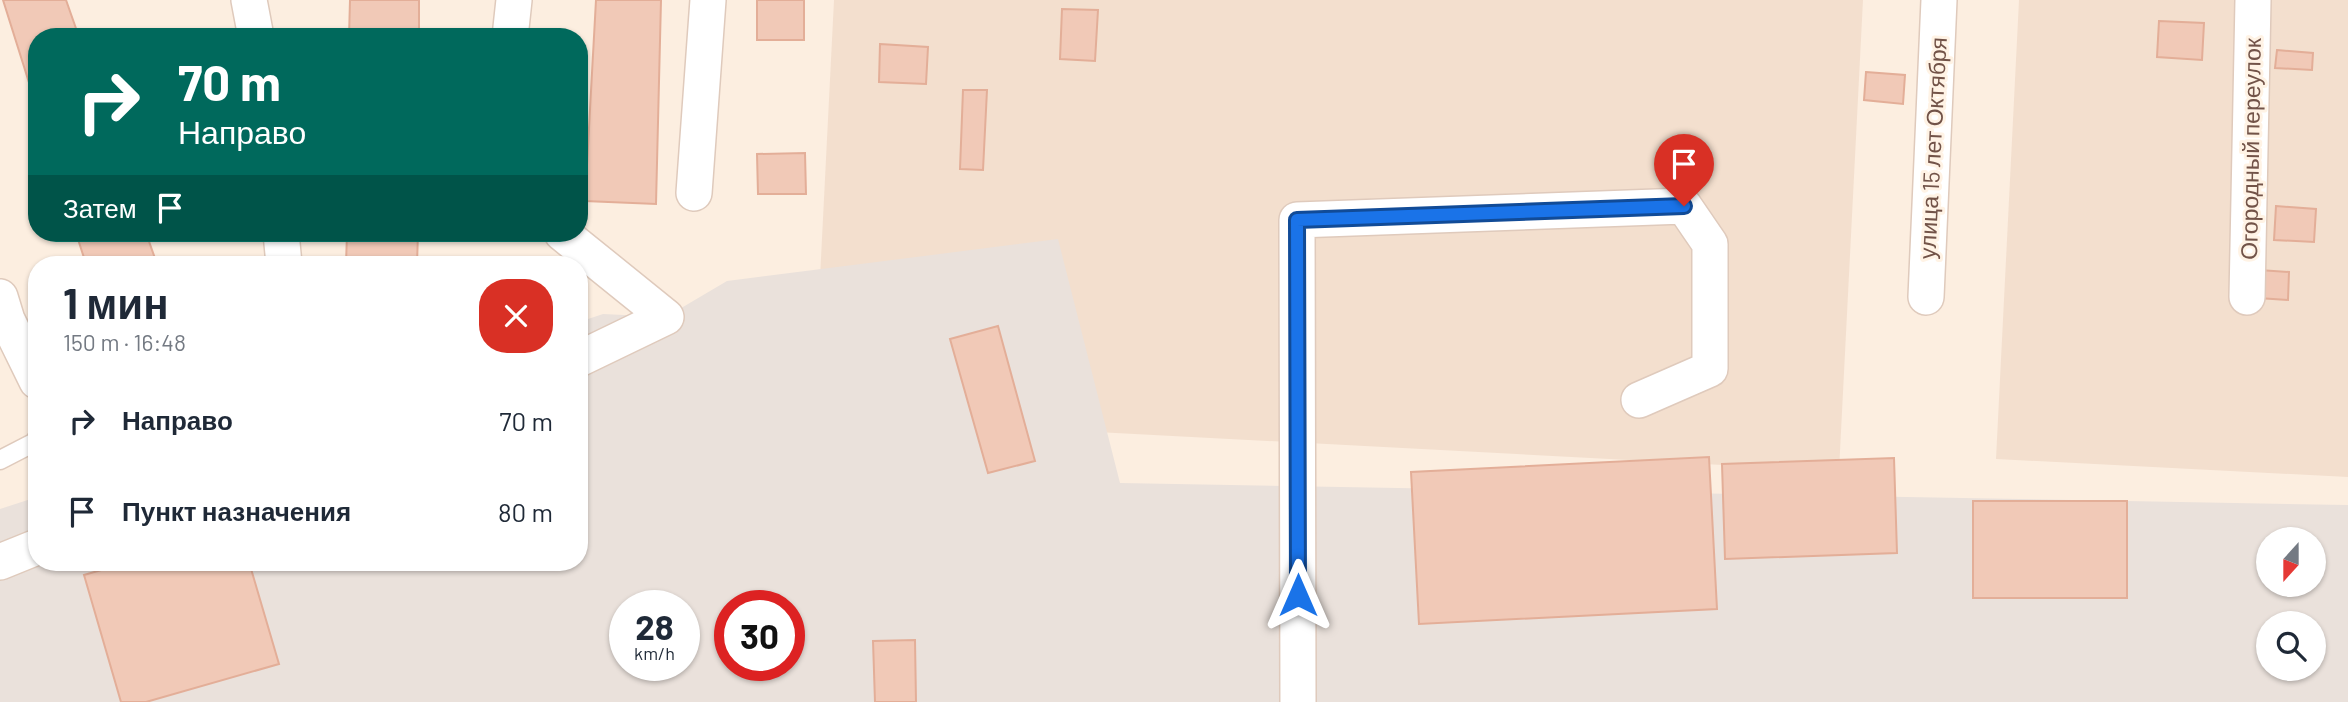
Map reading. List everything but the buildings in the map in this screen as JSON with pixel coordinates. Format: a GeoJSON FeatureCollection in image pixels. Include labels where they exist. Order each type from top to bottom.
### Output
{"type":"FeatureCollection","features":[{"type":"Feature","properties":{"kind":"street"},"geometry":{"type":"LineString","coordinates":[[249,0],[254,28]]}},
{"type":"Feature","properties":{"kind":"street"},"geometry":{"type":"LineString","coordinates":[[511,28],[514,0]]}},
{"type":"Feature","properties":{"kind":"street"},"geometry":{"type":"LineString","coordinates":[[694,193],[708,0]]}},
{"type":"Feature","properties":{"kind":"street","name":"улица 15 лет Октября"},"geometry":{"type":"LineString","coordinates":[[1926,296],[1939,0]]}},
{"type":"Feature","properties":{"kind":"street","name":"Огородный переулок"},"geometry":{"type":"LineString","coordinates":[[2248,297],[2253,0]]}},
{"type":"Feature","properties":{"kind":"street"},"geometry":{"type":"LineString","coordinates":[[1298,702],[1297,220],[1684,206],[1710,244],[1710,369],[1639,400]]}},
{"type":"Feature","properties":{"kind":"street"},"geometry":{"type":"LineString","coordinates":[[573,242],[666,317],[588,355]]}},
{"type":"Feature","properties":{"kind":"street"},"geometry":{"type":"LineString","coordinates":[[0,297],[6,320],[28,363]]}},
{"type":"Feature","properties":{"kind":"street"},"geometry":{"type":"LineString","coordinates":[[0,562],[28,551]]}},
{"type":"Feature","properties":{"kind":"lane"},"geometry":{"type":"LineString","coordinates":[[0,460],[28,446]]}},
{"type":"Feature","properties":{"kind":"shaded area"},"geometry":{"type":"Polygon","coordinates":[[[834,0],[1863,0],[1839,471],[813,417],[834,0]]]}},
{"type":"Feature","properties":{"kind":"shaded area"},"geometry":{"type":"Polygon","coordinates":[[[2019,0],[2348,0],[2348,477],[1996,459],[2019,0]]]}},
{"type":"Feature","properties":{"kind":"shaded area"},"geometry":{"type":"Polygon","coordinates":[[[1058,239],[1120,483],[2348,505],[2348,702],[0,702],[0,509],[28,500],[28,571],[588,571],[588,319],[603,314],[666,317],[727,281],[1058,239]]]}},
{"type":"Feature","properties":{"kind":"route"},"geometry":{"type":"LineString","coordinates":[[1298,595],[1297,220],[1684,206]]}}]}
